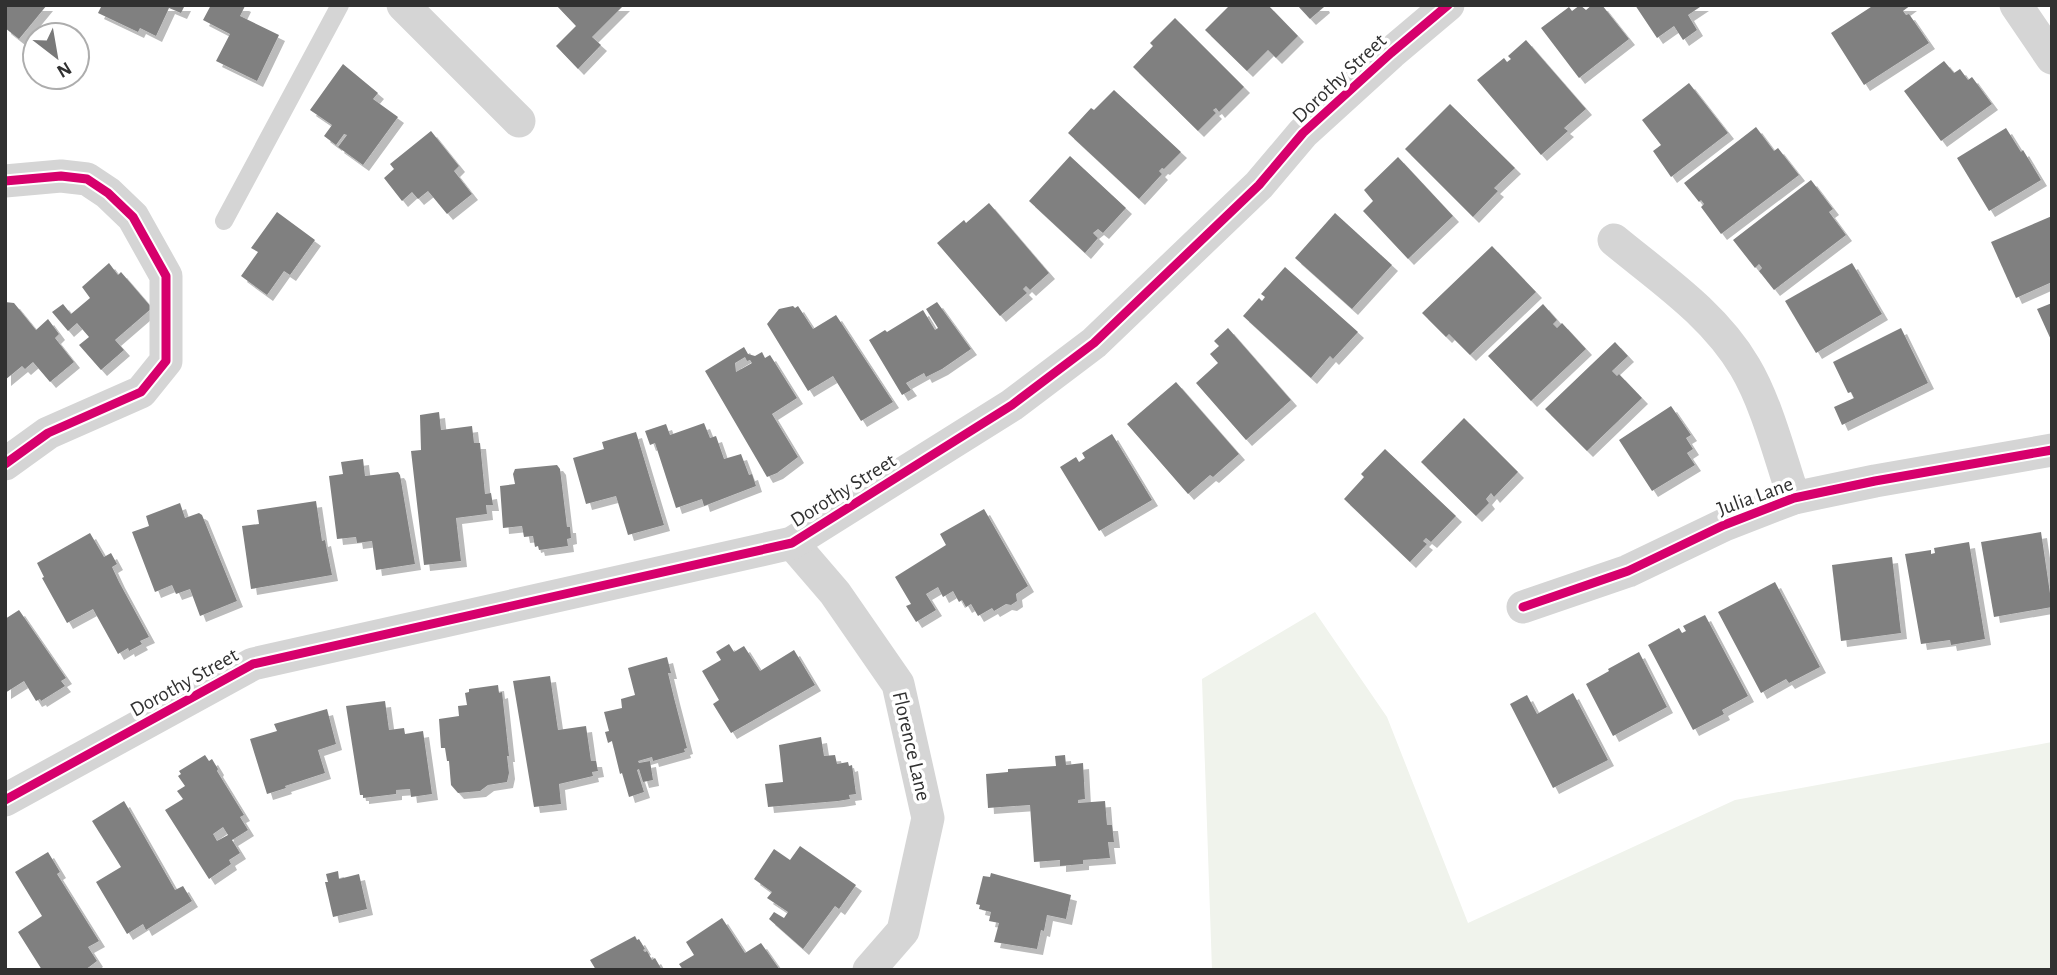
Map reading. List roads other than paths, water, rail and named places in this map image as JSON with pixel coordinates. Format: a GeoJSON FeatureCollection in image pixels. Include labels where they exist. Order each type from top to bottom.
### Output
{"type":"FeatureCollection","features":[{"type":"Feature","properties":{"kind":"street"},"geometry":{"type":"LineString","coordinates":[[402,5],[519,121]]}},
{"type":"Feature","properties":{"kind":"street","name":"Dorothy Street"},"geometry":{"type":"LineString","coordinates":[[5,800],[253,664],[792,543],[1012,405],[1094,343],[1259,185],[1303,133],[1448,5]]}},
{"type":"Feature","properties":{"kind":"street"},"geometry":{"type":"LineString","coordinates":[[2016,5],[2052,58]]}},
{"type":"Feature","properties":{"kind":"street"},"geometry":{"type":"LineString","coordinates":[[5,181],[61,176],[86,179],[108,193],[134,216],[166,276],[166,361],[141,392],[48,433],[5,464]]}},
{"type":"Feature","properties":{"kind":"street"},"geometry":{"type":"LineString","coordinates":[[1614,240],[1708,318],[1745,367],[1768,419],[1794,498]]}},
{"type":"Feature","properties":{"kind":"street","name":"Julia Lane"},"geometry":{"type":"LineString","coordinates":[[1523,607],[1628,571],[1724,525],[1794,498],[2052,450]]}},
{"type":"Feature","properties":{"kind":"street","name":"Florence Lane"},"geometry":{"type":"LineString","coordinates":[[792,543],[835,593],[898,684],[928,818],[903,931],[869,970]]}},
{"type":"Feature","properties":{"kind":"lane"},"geometry":{"type":"LineString","coordinates":[[224,221],[340,5]]}}]}
